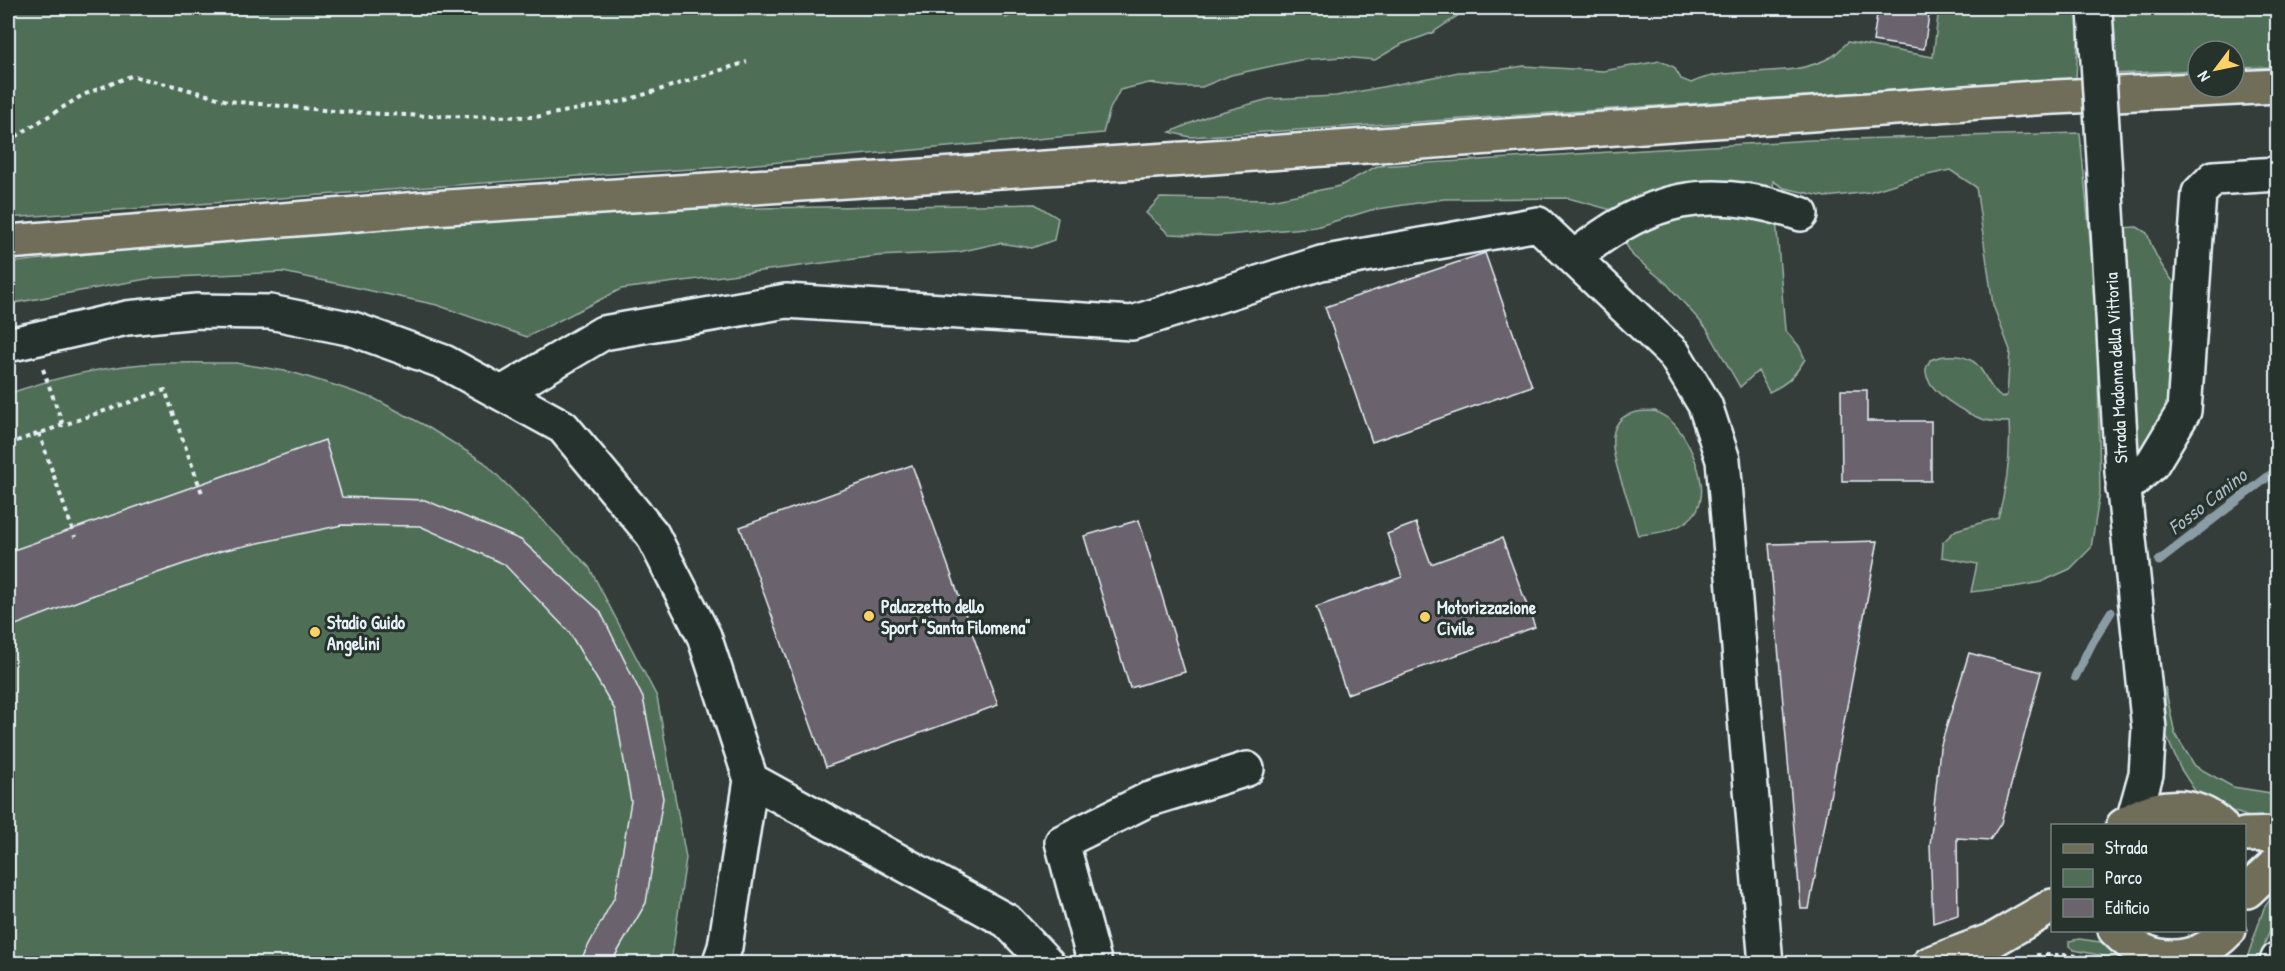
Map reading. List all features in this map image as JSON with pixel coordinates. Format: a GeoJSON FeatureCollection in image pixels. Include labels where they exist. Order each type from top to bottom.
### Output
{"type":"FeatureCollection","features":[{"type":"Feature","properties":{"kind":"main road"},"geometry":{"type":"LineString","coordinates":[[8,242],[432,208],[1199,158],[2035,98],[2277,86]]}},
{"type":"Feature","properties":{"kind":"main road"},"geometry":{"type":"LineString","coordinates":[[2128,821],[2147,811],[2174,807],[2204,814],[2219,824]]}},
{"type":"Feature","properties":{"kind":"main road"},"geometry":{"type":"LineString","coordinates":[[2246,835],[2277,834]]}},
{"type":"Feature","properties":{"kind":"main road"},"geometry":{"type":"LineString","coordinates":[[2246,884],[2277,862]]}},
{"type":"Feature","properties":{"kind":"main road"},"geometry":{"type":"LineString","coordinates":[[1929,963],[1995,939],[2051,907]]}},
{"type":"Feature","properties":{"kind":"main road"},"geometry":{"type":"LineString","coordinates":[[2111,932],[2150,954],[2174,960],[2224,945]]}},
{"type":"Feature","properties":{"kind":"main road"},"geometry":{"type":"LineString","coordinates":[[1995,939],[2042,942]]}},
{"type":"Feature","properties":{"kind":"street","name":"Strada Madonna della Vittoria"},"geometry":{"type":"LineString","coordinates":[[2095,9],[2123,489],[2149,729],[2146,774],[2128,821]]}},
{"type":"Feature","properties":{"kind":"street"},"geometry":{"type":"LineString","coordinates":[[2123,489],[2152,464],[2184,411],[2199,193],[2214,178],[2277,174]]}},
{"type":"Feature","properties":{"kind":"street"},"geometry":{"type":"LineString","coordinates":[[1574,258],[1602,235],[1633,217],[1666,204],[1702,198],[1738,198],[1774,204],[1801,214]]}},
{"type":"Feature","properties":{"kind":"street"},"geometry":{"type":"LineString","coordinates":[[502,393],[603,333],[786,301],[1132,323],[1321,264],[1538,224],[1674,354],[1705,405],[1723,460],[1766,963]]}},
{"type":"Feature","properties":{"kind":"street"},"geometry":{"type":"LineString","coordinates":[[20,342],[127,318],[197,311],[270,312],[352,329],[444,362],[563,427],[652,534],[704,636],[751,780],[725,947],[719,963]]}},
{"type":"Feature","properties":{"kind":"street","name":"Strada Madonna della Vittoria"},"geometry":{"type":"LineString","coordinates":[[2149,729],[2174,807]]}},
{"type":"Feature","properties":{"kind":"street"},"geometry":{"type":"LineString","coordinates":[[1095,963],[1062,842],[1147,800],[1247,769]]}},
{"type":"Feature","properties":{"kind":"street"},"geometry":{"type":"LineString","coordinates":[[751,780],[1007,921],[1048,963]]}},
{"type":"Feature","properties":{"kind":"street"},"geometry":{"type":"LineString","coordinates":[[2276,963],[2277,959]]}},
{"type":"Feature","properties":{"kind":"path"},"geometry":{"type":"LineString","coordinates":[[8,141],[83,95],[131,76],[228,101],[344,112],[428,116],[536,117],[624,101],[747,62]]}},
{"type":"Feature","properties":{"kind":"path"},"geometry":{"type":"LineString","coordinates":[[20,342],[63,425]]}},
{"type":"Feature","properties":{"kind":"path"},"geometry":{"type":"LineString","coordinates":[[8,428],[10,443],[165,390],[202,493]]}},
{"type":"Feature","properties":{"kind":"path"},"geometry":{"type":"LineString","coordinates":[[39,433],[75,537]]}},
{"type":"Feature","properties":{"kind":"path"},"geometry":{"type":"LineString","coordinates":[[2042,942],[2072,955],[2106,963]]}},
{"type":"Feature","properties":{"kind":"green space"},"geometry":{"type":"Polygon","coordinates":[[[8,8],[1003,8],[1006,18],[1026,8],[1469,8],[1432,33],[1402,44],[1375,60],[1343,57],[1300,60],[1231,75],[1202,87],[1149,83],[1120,90],[1110,109],[1103,133],[725,167],[8,218],[8,8]]]}},
{"type":"Feature","properties":{"kind":"green space"},"geometry":{"type":"Polygon","coordinates":[[[1939,8],[2080,8],[2076,78],[1190,137],[1170,132],[1210,115],[1269,99],[1336,96],[1459,72],[1490,71],[1524,66],[1603,71],[1660,61],[1674,67],[1681,79],[1691,83],[1725,74],[1797,68],[1814,64],[1833,56],[1848,42],[1933,57],[1939,8]]]}},
{"type":"Feature","properties":{"kind":"green space"},"geometry":{"type":"Polygon","coordinates":[[[2110,8],[2277,8],[2277,67],[2246,68],[2246,39],[2186,39],[2186,71],[2112,74],[2110,8]]]}},
{"type":"Feature","properties":{"kind":"green space"},"geometry":{"type":"Polygon","coordinates":[[[2080,133],[2097,313],[2100,492],[2091,548],[2070,569],[2041,582],[1971,592],[1977,564],[1942,557],[1943,542],[1956,530],[1998,518],[2008,470],[2009,422],[1985,420],[1948,401],[1932,386],[1926,369],[1930,360],[1944,356],[1967,358],[1979,367],[2002,398],[2007,395],[2010,350],[1993,305],[1976,187],[1950,170],[1869,192],[1826,197],[1784,188],[1773,181],[1785,330],[1799,346],[1805,359],[1790,379],[1769,392],[1758,371],[1740,387],[1707,329],[1666,283],[1633,256],[1621,236],[1619,212],[1568,198],[1444,199],[1371,210],[1316,227],[1216,236],[1169,234],[1146,213],[1160,198],[1271,200],[1340,186],[1377,166],[1811,140],[2080,133]]]}},
{"type":"Feature","properties":{"kind":"green space"},"geometry":{"type":"Polygon","coordinates":[[[1035,204],[1058,218],[1054,240],[1032,248],[999,243],[959,252],[878,256],[621,289],[527,337],[437,305],[283,272],[152,278],[8,304],[8,263],[297,232],[471,218],[612,212],[1035,204]]]}},
{"type":"Feature","properties":{"kind":"green space"},"geometry":{"type":"Polygon","coordinates":[[[2137,227],[2147,233],[2162,266],[2185,295],[2174,421],[2150,451],[2133,446],[2119,228],[2137,227]]]}},
{"type":"Feature","properties":{"kind":"green space","name":"Stadio Guido Angelini"},"geometry":{"type":"Polygon","coordinates":[[[166,363],[236,363],[291,372],[334,385],[375,399],[426,426],[484,462],[589,567],[657,697],[686,858],[671,963],[8,964],[8,394],[74,375],[109,368],[166,363]]]}},
{"type":"Feature","properties":{"kind":"green space"},"geometry":{"type":"Polygon","coordinates":[[[1655,411],[1671,421],[1685,439],[1695,460],[1702,493],[1699,506],[1693,516],[1683,524],[1656,533],[1638,535],[1617,466],[1613,438],[1616,426],[1623,417],[1637,412],[1655,411]]]}},
{"type":"Feature","properties":{"kind":"green space"},"geometry":{"type":"Polygon","coordinates":[[[2165,687],[2175,734],[2195,766],[2233,787],[2277,794],[2277,817],[2249,817],[2215,805],[2197,794],[2180,768],[2166,735],[2165,687]]]}},
{"type":"Feature","properties":{"kind":"green space"},"geometry":{"type":"Polygon","coordinates":[[[2277,889],[2277,912],[2265,943],[2262,963],[2245,964],[2264,908],[2277,889]]]}},
{"type":"Feature","properties":{"kind":"green space"},"geometry":{"type":"Polygon","coordinates":[[[2079,939],[2101,942],[2132,963],[2123,963],[2109,957],[2074,950],[2069,946],[2069,941],[2079,939]]]}},
{"type":"Feature","properties":{"kind":"building"},"geometry":{"type":"Polygon","coordinates":[[[1878,8],[1930,8],[1924,49],[1873,41],[1878,8]]]}},
{"type":"Feature","properties":{"kind":"building"},"geometry":{"type":"Polygon","coordinates":[[[1485,253],[1532,386],[1372,442],[1325,307],[1485,253]]]}},
{"type":"Feature","properties":{"kind":"building"},"geometry":{"type":"Polygon","coordinates":[[[1841,390],[1867,390],[1867,421],[1931,421],[1931,481],[1842,481],[1841,390]]]}},
{"type":"Feature","properties":{"kind":"building"},"geometry":{"type":"Polygon","coordinates":[[[325,440],[342,497],[425,500],[521,540],[600,611],[643,698],[663,798],[646,903],[611,963],[579,963],[615,896],[631,801],[615,710],[569,632],[504,564],[420,526],[342,525],[221,551],[8,628],[8,552],[325,440]]]}},
{"type":"Feature","properties":{"kind":"building","name":"Palazzetto dello Sport \"Santa Filomena\""},"geometry":{"type":"Polygon","coordinates":[[[912,465],[998,705],[826,767],[740,527],[912,465]]]}},
{"type":"Feature","properties":{"kind":"building"},"geometry":{"type":"Polygon","coordinates":[[[1139,520],[1185,672],[1130,688],[1084,536],[1139,520]]]}},
{"type":"Feature","properties":{"kind":"building","name":"Motorizzazione Civile"},"geometry":{"type":"Polygon","coordinates":[[[1416,523],[1431,564],[1502,538],[1535,627],[1347,694],[1316,607],[1402,577],[1387,534],[1416,523]]]}},
{"type":"Feature","properties":{"kind":"building"},"geometry":{"type":"Polygon","coordinates":[[[1878,541],[1809,909],[1801,909],[1769,544],[1878,541]]]}},
{"type":"Feature","properties":{"kind":"building"},"geometry":{"type":"Polygon","coordinates":[[[1969,653],[2041,672],[2001,823],[1990,840],[1957,838],[1958,915],[1933,923],[1930,845],[1940,748],[1969,653]]]}},
{"type":"Feature","properties":{"kind":"waterway","name":"Fosso Canino"},"geometry":{"type":"LineString","coordinates":[[2159,561],[2278,469]]}},
{"type":"Feature","properties":{"kind":"waterway","name":"Fosso Canino"},"geometry":{"type":"LineString","coordinates":[[2075,677],[2111,612]]}},
{"type":"Feature","properties":{"kind":"place","name":"Palazzetto dello Sport \"Santa Filomena\""},"geometry":{"type":"Point","coordinates":[869,616]}},
{"type":"Feature","properties":{"kind":"place","name":"Motorizzazione Civile"},"geometry":{"type":"Point","coordinates":[1425,617]}},
{"type":"Feature","properties":{"kind":"place","name":"Stadio Guido Angelini"},"geometry":{"type":"Point","coordinates":[315,632]}}]}
